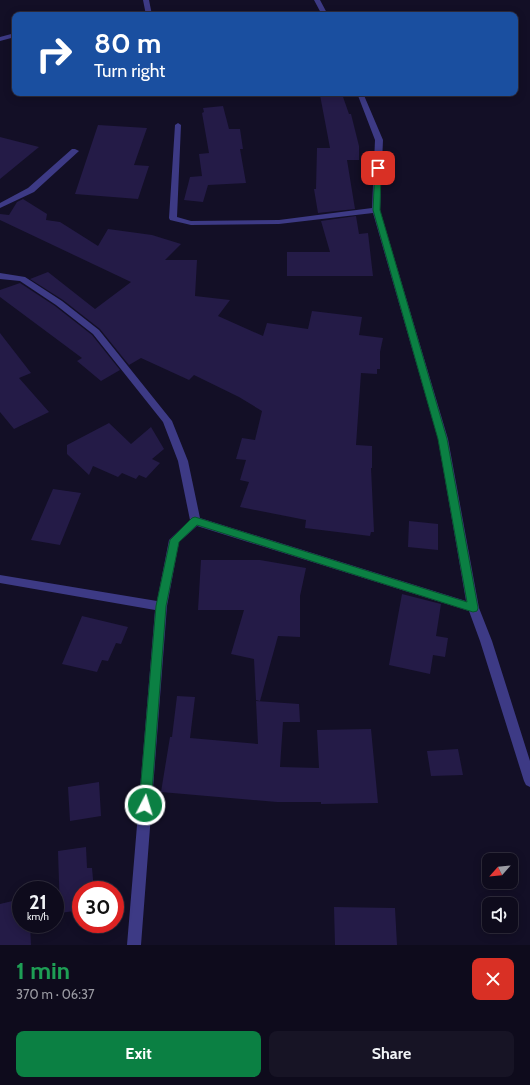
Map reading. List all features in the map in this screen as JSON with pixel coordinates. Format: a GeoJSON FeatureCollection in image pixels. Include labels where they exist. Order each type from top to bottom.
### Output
{"type":"FeatureCollection","features":[{"type":"Feature","properties":{"kind":"street"},"geometry":{"type":"LineString","coordinates":[[146,0],[148,12]]}},
{"type":"Feature","properties":{"kind":"street"},"geometry":{"type":"LineString","coordinates":[[318,0],[324,12]]}},
{"type":"Feature","properties":{"kind":"street"},"geometry":{"type":"LineString","coordinates":[[0,39],[12,36]]}},
{"type":"Feature","properties":{"kind":"street"},"geometry":{"type":"LineString","coordinates":[[361,96],[379,140],[376,210],[443,439],[473,608],[486,641],[530,782]]}},
{"type":"Feature","properties":{"kind":"street"},"geometry":{"type":"LineString","coordinates":[[178,125],[173,218],[191,223],[280,222],[376,210]]}},
{"type":"Feature","properties":{"kind":"street"},"geometry":{"type":"LineString","coordinates":[[0,206],[31,190],[76,151]]}},
{"type":"Feature","properties":{"kind":"street"},"geometry":{"type":"LineString","coordinates":[[0,276],[22,279],[59,303],[96,332],[101,338],[167,421],[183,461],[195,521]]}},
{"type":"Feature","properties":{"kind":"street"},"geometry":{"type":"LineString","coordinates":[[195,521],[473,608]]}},
{"type":"Feature","properties":{"kind":"street"},"geometry":{"type":"LineString","coordinates":[[134,945],[161,606],[174,540],[195,521]]}},
{"type":"Feature","properties":{"kind":"street"},"geometry":{"type":"LineString","coordinates":[[0,579],[161,606]]}},
{"type":"Feature","properties":{"kind":"building"},"geometry":{"type":"Polygon","coordinates":[[[320,96],[343,96],[349,114],[351,114],[359,146],[359,160],[347,160],[355,209],[318,213],[314,189],[316,189],[317,148],[330,148],[320,96]]]}},
{"type":"Feature","properties":{"kind":"building"},"geometry":{"type":"Polygon","coordinates":[[[223,106],[229,129],[240,129],[243,149],[240,149],[246,183],[208,185],[203,202],[184,200],[190,177],[202,176],[199,154],[209,153],[202,113],[204,112],[203,108],[223,106]]]}},
{"type":"Feature","properties":{"kind":"building"},"geometry":{"type":"Polygon","coordinates":[[[98,125],[147,128],[134,165],[149,166],[138,199],[75,194],[98,125]]]}},
{"type":"Feature","properties":{"kind":"building"},"geometry":{"type":"Polygon","coordinates":[[[0,137],[39,147],[0,179],[0,137]]]}},
{"type":"Feature","properties":{"kind":"building"},"geometry":{"type":"Polygon","coordinates":[[[23,199],[47,214],[46,220],[60,222],[98,246],[108,229],[152,235],[181,244],[165,260],[197,260],[195,296],[230,300],[218,316],[263,336],[267,323],[308,329],[312,311],[362,317],[359,335],[383,338],[380,352],[380,369],[377,369],[377,374],[361,373],[356,445],[372,446],[371,468],[374,532],[371,532],[370,536],[305,528],[306,520],[240,507],[249,482],[240,480],[246,460],[236,459],[242,438],[255,440],[262,411],[239,397],[194,375],[189,380],[141,358],[129,365],[100,329],[63,300],[30,279],[48,272],[95,309],[131,282],[0,220],[0,214],[9,215],[17,202],[23,199]]]}},
{"type":"Feature","properties":{"kind":"building"},"geometry":{"type":"Polygon","coordinates":[[[356,216],[359,234],[368,233],[373,276],[287,276],[287,252],[330,252],[321,221],[356,216]]]}},
{"type":"Feature","properties":{"kind":"building"},"geometry":{"type":"Polygon","coordinates":[[[20,283],[55,306],[92,335],[120,370],[101,381],[77,361],[82,358],[0,297],[0,290],[20,283]]]}},
{"type":"Feature","properties":{"kind":"building"},"geometry":{"type":"Polygon","coordinates":[[[0,333],[31,373],[19,378],[49,412],[14,429],[0,412],[0,333]]]}},
{"type":"Feature","properties":{"kind":"building"},"geometry":{"type":"Polygon","coordinates":[[[109,423],[131,444],[151,427],[164,449],[152,459],[160,463],[146,478],[139,475],[136,479],[122,473],[118,477],[93,466],[89,475],[67,454],[67,445],[109,423]]]}},
{"type":"Feature","properties":{"kind":"building"},"geometry":{"type":"Polygon","coordinates":[[[53,489],[81,493],[60,545],[31,540],[53,489]]]}},
{"type":"Feature","properties":{"kind":"building"},"geometry":{"type":"Polygon","coordinates":[[[409,521],[438,524],[438,550],[408,547],[409,521]]]}},
{"type":"Feature","properties":{"kind":"building"},"geometry":{"type":"Polygon","coordinates":[[[201,560],[260,560],[306,568],[300,596],[300,637],[278,636],[260,701],[256,700],[254,659],[231,654],[244,610],[198,610],[201,560]]]}},
{"type":"Feature","properties":{"kind":"building"},"geometry":{"type":"Polygon","coordinates":[[[402,594],[441,604],[436,636],[448,638],[445,657],[433,655],[430,674],[389,665],[402,594]]]}},
{"type":"Feature","properties":{"kind":"building"},"geometry":{"type":"Polygon","coordinates":[[[82,616],[128,627],[121,644],[116,643],[108,661],[102,660],[97,672],[62,664],[82,616]]]}},
{"type":"Feature","properties":{"kind":"building"},"geometry":{"type":"Polygon","coordinates":[[[177,696],[195,697],[190,738],[258,744],[256,701],[299,704],[300,722],[283,722],[280,767],[319,768],[317,730],[371,729],[378,803],[321,804],[321,802],[277,802],[161,792],[170,737],[172,737],[177,696]]]}},
{"type":"Feature","properties":{"kind":"building"},"geometry":{"type":"Polygon","coordinates":[[[458,749],[463,775],[431,776],[427,751],[458,749]]]}},
{"type":"Feature","properties":{"kind":"building"},"geometry":{"type":"Polygon","coordinates":[[[99,782],[101,816],[70,821],[68,787],[99,782]]]}},
{"type":"Feature","properties":{"kind":"building"},"geometry":{"type":"Polygon","coordinates":[[[86,847],[87,868],[92,868],[93,881],[72,881],[72,911],[64,912],[64,881],[59,881],[58,851],[86,847]]]}},
{"type":"Feature","properties":{"kind":"building"},"geometry":{"type":"Polygon","coordinates":[[[12,901],[12,933],[30,933],[31,945],[0,945],[0,904],[12,901]]]}},
{"type":"Feature","properties":{"kind":"building"},"geometry":{"type":"Polygon","coordinates":[[[334,907],[395,908],[397,945],[335,945],[334,907]]]}},
{"type":"Feature","properties":{"kind":"route"},"geometry":{"type":"LineString","coordinates":[[145,805],[161,606],[174,540],[195,521],[473,608],[443,439],[376,210],[378,168]]}}]}
